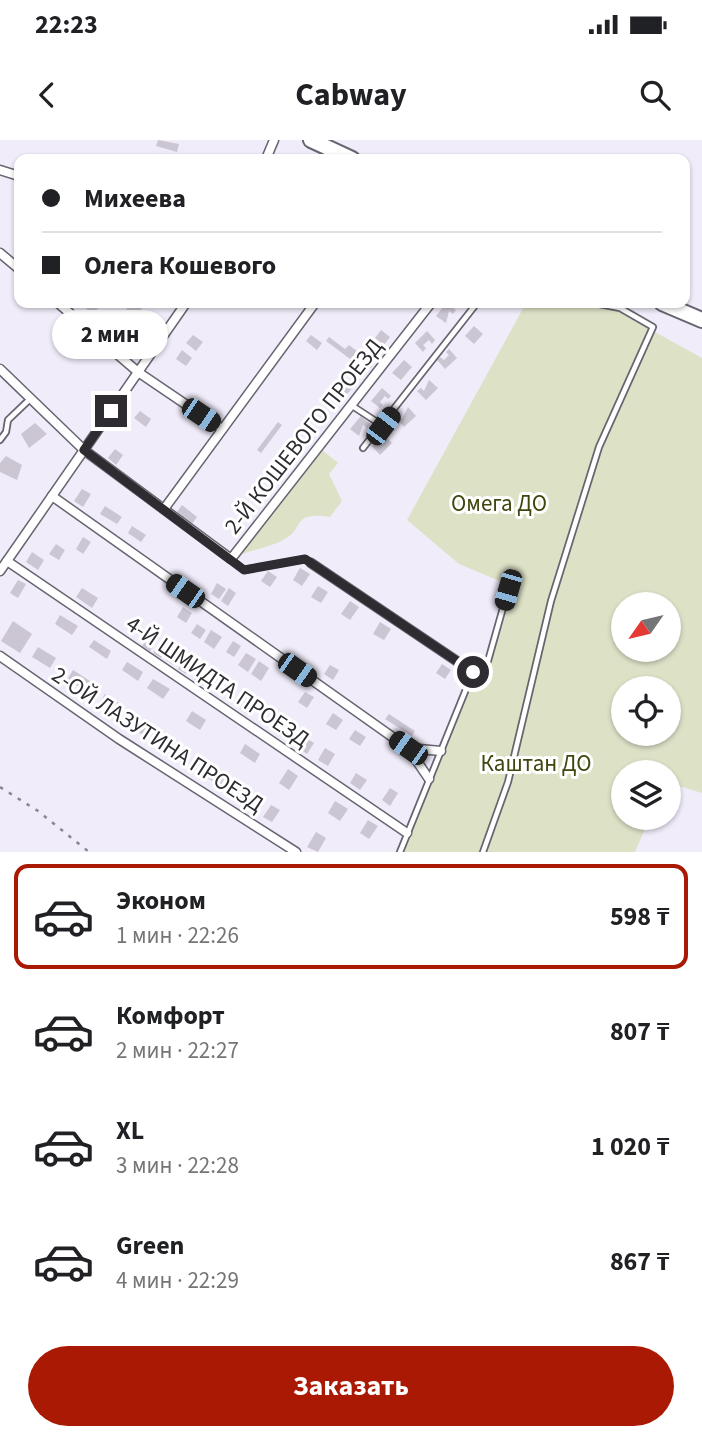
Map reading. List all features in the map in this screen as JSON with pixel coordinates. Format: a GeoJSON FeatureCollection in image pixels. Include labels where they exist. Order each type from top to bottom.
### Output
{"type":"FeatureCollection","features":[{"type":"Feature","properties":{"kind":"highway"},"geometry":{"type":"LineString","coordinates":[[311,140],[341,154]]}},
{"type":"Feature","properties":{"kind":"highway"},"geometry":{"type":"LineString","coordinates":[[674,308],[702,320]]}},
{"type":"Feature","properties":{"kind":"street"},"geometry":{"type":"LineString","coordinates":[[0,253],[14,265]]}},
{"type":"Feature","properties":{"kind":"street"},"geometry":{"type":"LineString","coordinates":[[64,308],[138,372],[222,429]]}},
{"type":"Feature","properties":{"kind":"street"},"geometry":{"type":"LineString","coordinates":[[0,571],[183,308]]}},
{"type":"Feature","properties":{"kind":"street"},"geometry":{"type":"LineString","coordinates":[[164,509],[311,308]]}},
{"type":"Feature","properties":{"kind":"street","name":"2-Й КОШЕВОГО ПРОЕЗД"},"geometry":{"type":"LineString","coordinates":[[231,559],[427,308]]}},
{"type":"Feature","properties":{"kind":"street"},"geometry":{"type":"LineString","coordinates":[[0,369],[84,450],[231,559]]}},
{"type":"Feature","properties":{"kind":"street"},"geometry":{"type":"LineString","coordinates":[[52,496],[408,748],[429,779]]}},
{"type":"Feature","properties":{"kind":"street","name":"4-Й ШМИДТА ПРОЕЗД"},"geometry":{"type":"LineString","coordinates":[[7,561],[407,833]]}},
{"type":"Feature","properties":{"kind":"street"},"geometry":{"type":"LineString","coordinates":[[311,563],[473,672]]}},
{"type":"Feature","properties":{"kind":"street","name":"2-ОЙ ЛАЗУТИНА ПРОЕЗД"},"geometry":{"type":"LineString","coordinates":[[0,656],[119,739],[296,852]]}},
{"type":"Feature","properties":{"kind":"street"},"geometry":{"type":"LineString","coordinates":[[408,748],[440,751]]}},
{"type":"Feature","properties":{"kind":"lane"},"geometry":{"type":"LineString","coordinates":[[363,448],[383,426],[473,308]]}},
{"type":"Feature","properties":{"kind":"lane"},"geometry":{"type":"LineString","coordinates":[[483,852],[508,782],[551,601],[599,447],[653,327],[620,308]]}},
{"type":"Feature","properties":{"kind":"lane"},"geometry":{"type":"LineString","coordinates":[[0,440],[10,416],[31,399]]}},
{"type":"Feature","properties":{"kind":"lane"},"geometry":{"type":"LineString","coordinates":[[351,405],[383,426]]}},
{"type":"Feature","properties":{"kind":"lane"},"geometry":{"type":"LineString","coordinates":[[231,559],[244,570],[305,559],[311,563]]}},
{"type":"Feature","properties":{"kind":"lane"},"geometry":{"type":"LineString","coordinates":[[400,852],[473,672],[488,661],[508,590]]}},
{"type":"Feature","properties":{"kind":"green space","name":"Каштан ДО"},"geometry":{"type":"Polygon","coordinates":[[[523,308],[603,308],[617,311],[702,358],[702,793],[681,787],[681,760],[611,760],[611,830],[644,830],[635,852],[404,852],[475,675],[491,663],[514,587],[459,564],[407,520],[523,308]]]}},
{"type":"Feature","properties":{"kind":"green space"},"geometry":{"type":"Polygon","coordinates":[[[321,449],[338,463],[329,474],[342,501],[330,517],[304,519],[290,536],[283,540],[239,555],[321,449]]]}},
{"type":"Feature","properties":{"kind":"building"},"geometry":{"type":"Polygon","coordinates":[[[158,140],[179,144],[177,152],[156,146],[158,140]]]}},
{"type":"Feature","properties":{"kind":"building"},"geometry":{"type":"Polygon","coordinates":[[[86,308],[99,308],[92,314],[86,308]]]}},
{"type":"Feature","properties":{"kind":"building"},"geometry":{"type":"Polygon","coordinates":[[[127,308],[142,308],[136,318],[125,312],[127,308]]]}},
{"type":"Feature","properties":{"kind":"building"},"geometry":{"type":"Polygon","coordinates":[[[442,308],[456,310],[453,314],[449,311],[446,323],[436,316],[442,308]]]}},
{"type":"Feature","properties":{"kind":"building"},"geometry":{"type":"Polygon","coordinates":[[[121,320],[131,326],[125,336],[115,329],[121,320]]]}},
{"type":"Feature","properties":{"kind":"building"},"geometry":{"type":"Polygon","coordinates":[[[474,326],[483,334],[474,344],[465,336],[474,326]]]}},
{"type":"Feature","properties":{"kind":"building"},"geometry":{"type":"Polygon","coordinates":[[[381,330],[390,337],[384,345],[375,338],[381,330]]]}},
{"type":"Feature","properties":{"kind":"building"},"geometry":{"type":"Polygon","coordinates":[[[427,331],[435,340],[432,344],[429,340],[423,345],[426,348],[423,352],[415,343],[427,331]]]}},
{"type":"Feature","properties":{"kind":"building"},"geometry":{"type":"Polygon","coordinates":[[[193,335],[203,342],[196,351],[186,343],[193,335]]]}},
{"type":"Feature","properties":{"kind":"building"},"geometry":{"type":"Polygon","coordinates":[[[311,335],[322,343],[317,350],[306,341],[311,335]]]}},
{"type":"Feature","properties":{"kind":"building"},"geometry":{"type":"Polygon","coordinates":[[[329,337],[345,349],[349,345],[374,364],[371,368],[360,360],[357,364],[326,341],[329,337]]]}},
{"type":"Feature","properties":{"kind":"building"},"geometry":{"type":"Polygon","coordinates":[[[449,349],[457,358],[445,369],[437,360],[440,357],[444,360],[449,355],[446,352],[449,349]]]}},
{"type":"Feature","properties":{"kind":"building"},"geometry":{"type":"Polygon","coordinates":[[[182,350],[192,358],[186,366],[176,359],[182,350]]]}},
{"type":"Feature","properties":{"kind":"building"},"geometry":{"type":"Polygon","coordinates":[[[404,360],[412,367],[401,380],[392,373],[404,360]]]}},
{"type":"Feature","properties":{"kind":"building"},"geometry":{"type":"Polygon","coordinates":[[[342,379],[353,387],[347,394],[336,386],[342,379]]]}},
{"type":"Feature","properties":{"kind":"building"},"geometry":{"type":"Polygon","coordinates":[[[429,380],[438,388],[426,400],[417,391],[421,388],[424,391],[429,380]]]}},
{"type":"Feature","properties":{"kind":"building"},"geometry":{"type":"Polygon","coordinates":[[[382,388],[391,396],[388,399],[385,396],[380,402],[383,405],[380,408],[371,401],[382,388]]]}},
{"type":"Feature","properties":{"kind":"building"},"geometry":{"type":"Polygon","coordinates":[[[408,407],[416,416],[404,427],[396,418],[399,415],[402,419],[408,407]]]}},
{"type":"Feature","properties":{"kind":"building"},"geometry":{"type":"Polygon","coordinates":[[[140,411],[151,419],[146,427],[134,418],[140,411]]]}},
{"type":"Feature","properties":{"kind":"building"},"geometry":{"type":"Polygon","coordinates":[[[361,416],[370,424],[367,428],[363,425],[359,436],[350,429],[361,416]]]}},
{"type":"Feature","properties":{"kind":"building"},"geometry":{"type":"Polygon","coordinates":[[[278,422],[282,425],[261,453],[257,450],[278,422]]]}},
{"type":"Feature","properties":{"kind":"building"},"geometry":{"type":"Polygon","coordinates":[[[35,423],[47,434],[29,448],[21,434],[35,423]]]}},
{"type":"Feature","properties":{"kind":"building"},"geometry":{"type":"Polygon","coordinates":[[[384,435],[392,443],[380,455],[372,446],[375,443],[378,446],[384,435]]]}},
{"type":"Feature","properties":{"kind":"building"},"geometry":{"type":"Polygon","coordinates":[[[115,449],[123,455],[116,465],[108,458],[115,449]]]}},
{"type":"Feature","properties":{"kind":"building"},"geometry":{"type":"Polygon","coordinates":[[[6,456],[22,465],[17,480],[0,472],[0,463],[6,456]]]}},
{"type":"Feature","properties":{"kind":"building"},"geometry":{"type":"Polygon","coordinates":[[[82,489],[91,494],[83,507],[74,501],[82,489]]]}},
{"type":"Feature","properties":{"kind":"building"},"geometry":{"type":"Polygon","coordinates":[[[182,505],[197,517],[192,524],[177,512],[182,505]]]}},
{"type":"Feature","properties":{"kind":"building"},"geometry":{"type":"Polygon","coordinates":[[[105,506],[122,517],[117,524],[100,514],[105,506]]]}},
{"type":"Feature","properties":{"kind":"building"},"geometry":{"type":"Polygon","coordinates":[[[132,526],[146,535],[141,542],[128,533],[132,526]]]}},
{"type":"Feature","properties":{"kind":"building"},"geometry":{"type":"Polygon","coordinates":[[[83,537],[91,542],[83,554],[76,549],[83,537]]]}},
{"type":"Feature","properties":{"kind":"building"},"geometry":{"type":"Polygon","coordinates":[[[56,544],[65,550],[59,560],[49,554],[56,544]]]}},
{"type":"Feature","properties":{"kind":"building"},"geometry":{"type":"Polygon","coordinates":[[[32,552],[44,560],[38,570],[26,562],[32,552]]]}},
{"type":"Feature","properties":{"kind":"building"},"geometry":{"type":"Polygon","coordinates":[[[300,568],[310,574],[302,586],[293,580],[300,568]]]}},
{"type":"Feature","properties":{"kind":"building"},"geometry":{"type":"Polygon","coordinates":[[[268,571],[277,577],[270,587],[261,581],[268,571]]]}},
{"type":"Feature","properties":{"kind":"building"},"geometry":{"type":"Polygon","coordinates":[[[18,580],[26,584],[18,598],[10,593],[18,580]]]}},
{"type":"Feature","properties":{"kind":"building"},"geometry":{"type":"Polygon","coordinates":[[[217,583],[226,589],[219,599],[211,594],[217,583]]]}},
{"type":"Feature","properties":{"kind":"building"},"geometry":{"type":"Polygon","coordinates":[[[318,586],[328,592],[321,603],[311,597],[318,586]]]}},
{"type":"Feature","properties":{"kind":"building"},"geometry":{"type":"Polygon","coordinates":[[[82,588],[98,598],[92,608],[76,597],[82,588]]]}},
{"type":"Feature","properties":{"kind":"building"},"geometry":{"type":"Polygon","coordinates":[[[229,588],[236,593],[228,606],[221,601],[229,588]]]}},
{"type":"Feature","properties":{"kind":"building"},"geometry":{"type":"Polygon","coordinates":[[[350,601],[359,607],[350,620],[341,614],[350,601]]]}},
{"type":"Feature","properties":{"kind":"building"},"geometry":{"type":"Polygon","coordinates":[[[183,607],[192,613],[186,623],[177,617],[183,607]]]}},
{"type":"Feature","properties":{"kind":"building"},"geometry":{"type":"Polygon","coordinates":[[[60,615],[78,626],[72,635],[55,624],[60,615]]]}},
{"type":"Feature","properties":{"kind":"building"},"geometry":{"type":"Polygon","coordinates":[[[13,621],[32,634],[20,653],[1,641],[13,621]]]}},
{"type":"Feature","properties":{"kind":"building"},"geometry":{"type":"Polygon","coordinates":[[[380,622],[391,629],[384,640],[373,634],[380,622]]]}},
{"type":"Feature","properties":{"kind":"building"},"geometry":{"type":"Polygon","coordinates":[[[197,624],[206,630],[200,639],[191,633],[197,624]]]}},
{"type":"Feature","properties":{"kind":"building"},"geometry":{"type":"Polygon","coordinates":[[[211,630],[222,637],[214,649],[204,642],[211,630]]]}},
{"type":"Feature","properties":{"kind":"building"},"geometry":{"type":"Polygon","coordinates":[[[149,635],[157,641],[150,651],[142,646],[149,635]]]}},
{"type":"Feature","properties":{"kind":"building"},"geometry":{"type":"Polygon","coordinates":[[[94,640],[111,651],[107,659],[89,647],[94,640]]]}},
{"type":"Feature","properties":{"kind":"building"},"geometry":{"type":"Polygon","coordinates":[[[233,641],[241,646],[234,657],[226,652],[233,641]]]}},
{"type":"Feature","properties":{"kind":"building"},"geometry":{"type":"Polygon","coordinates":[[[161,642],[168,647],[161,658],[153,653],[161,642]]]}},
{"type":"Feature","properties":{"kind":"building"},"geometry":{"type":"Polygon","coordinates":[[[38,647],[56,658],[50,668],[32,657],[38,647]]]}},
{"type":"Feature","properties":{"kind":"building"},"geometry":{"type":"Polygon","coordinates":[[[172,649],[181,654],[174,665],[166,660],[172,649]]]}},
{"type":"Feature","properties":{"kind":"building"},"geometry":{"type":"Polygon","coordinates":[[[246,653],[256,659],[248,672],[238,665],[246,653]]]}},
{"type":"Feature","properties":{"kind":"building"},"geometry":{"type":"Polygon","coordinates":[[[185,658],[193,663],[186,674],[178,669],[185,658]]]}},
{"type":"Feature","properties":{"kind":"building"},"geometry":{"type":"Polygon","coordinates":[[[259,661],[269,668],[261,681],[251,674],[259,661]]]}},
{"type":"Feature","properties":{"kind":"building"},"geometry":{"type":"Polygon","coordinates":[[[127,662],[143,672],[138,681],[122,670],[127,662]]]}},
{"type":"Feature","properties":{"kind":"building"},"geometry":{"type":"Polygon","coordinates":[[[442,664],[451,670],[445,679],[436,673],[442,664]]]}},
{"type":"Feature","properties":{"kind":"building"},"geometry":{"type":"Polygon","coordinates":[[[330,665],[339,670],[333,680],[324,674],[330,665]]]}},
{"type":"Feature","properties":{"kind":"building"},"geometry":{"type":"Polygon","coordinates":[[[201,669],[209,674],[202,685],[194,679],[201,669]]]}},
{"type":"Feature","properties":{"kind":"building"},"geometry":{"type":"Polygon","coordinates":[[[73,670],[90,681],[85,690],[67,680],[73,670]]]}},
{"type":"Feature","properties":{"kind":"building"},"geometry":{"type":"Polygon","coordinates":[[[153,679],[170,689],[163,699],[147,688],[153,679]]]}},
{"type":"Feature","properties":{"kind":"building"},"geometry":{"type":"Polygon","coordinates":[[[305,692],[314,697],[307,708],[298,702],[305,692]]]}},
{"type":"Feature","properties":{"kind":"building"},"geometry":{"type":"Polygon","coordinates":[[[105,694],[121,704],[116,714],[99,704],[105,694]]]}},
{"type":"Feature","properties":{"kind":"building"},"geometry":{"type":"Polygon","coordinates":[[[247,697],[256,703],[248,715],[240,709],[247,697]]]}},
{"type":"Feature","properties":{"kind":"building"},"geometry":{"type":"Polygon","coordinates":[[[192,711],[206,720],[200,730],[186,721],[192,711]]]}},
{"type":"Feature","properties":{"kind":"building"},"geometry":{"type":"Polygon","coordinates":[[[333,713],[343,720],[336,730],[326,724],[333,713]]]}},
{"type":"Feature","properties":{"kind":"building"},"geometry":{"type":"Polygon","coordinates":[[[389,714],[415,731],[412,736],[385,719],[389,714]]]}},
{"type":"Feature","properties":{"kind":"building"},"geometry":{"type":"Polygon","coordinates":[[[137,718],[152,727],[147,737],[131,728],[137,718]]]}},
{"type":"Feature","properties":{"kind":"building"},"geometry":{"type":"Polygon","coordinates":[[[281,719],[291,726],[283,738],[273,731],[281,719]]]}},
{"type":"Feature","properties":{"kind":"building"},"geometry":{"type":"Polygon","coordinates":[[[355,730],[366,737],[360,746],[349,739],[355,730]]]}},
{"type":"Feature","properties":{"kind":"building"},"geometry":{"type":"Polygon","coordinates":[[[306,738],[314,743],[307,754],[299,748],[306,738]]]}},
{"type":"Feature","properties":{"kind":"building"},"geometry":{"type":"Polygon","coordinates":[[[245,744],[260,754],[255,763],[240,753],[245,744]]]}},
{"type":"Feature","properties":{"kind":"building"},"geometry":{"type":"Polygon","coordinates":[[[325,748],[335,754],[328,766],[318,760],[325,748]]]}},
{"type":"Feature","properties":{"kind":"building"},"geometry":{"type":"Polygon","coordinates":[[[212,767],[226,775],[220,786],[206,777],[212,767]]]}},
{"type":"Feature","properties":{"kind":"building"},"geometry":{"type":"Polygon","coordinates":[[[288,769],[298,776],[289,790],[279,783],[288,769]]]}},
{"type":"Feature","properties":{"kind":"building"},"geometry":{"type":"Polygon","coordinates":[[[356,773],[367,780],[360,790],[350,783],[356,773]]]}},
{"type":"Feature","properties":{"kind":"building"},"geometry":{"type":"Polygon","coordinates":[[[234,786],[249,794],[245,801],[230,793],[234,786]]]}},
{"type":"Feature","properties":{"kind":"building"},"geometry":{"type":"Polygon","coordinates":[[[390,788],[398,793],[390,806],[382,800],[390,788]]]}},
{"type":"Feature","properties":{"kind":"building"},"geometry":{"type":"Polygon","coordinates":[[[335,801],[348,809],[340,821],[328,813],[335,801]]]}},
{"type":"Feature","properties":{"kind":"building"},"geometry":{"type":"Polygon","coordinates":[[[271,805],[280,810],[272,822],[263,817],[271,805]]]}},
{"type":"Feature","properties":{"kind":"building"},"geometry":{"type":"Polygon","coordinates":[[[368,820],[378,826],[369,839],[360,833],[368,820]]]}},
{"type":"Feature","properties":{"kind":"building"},"geometry":{"type":"Polygon","coordinates":[[[316,832],[326,838],[318,852],[307,847],[316,832]]]}},
{"type":"Feature","properties":{"kind":"railway"},"geometry":{"type":"LineString","coordinates":[[0,787],[38,811],[89,852]]}},
{"type":"Feature","properties":{"kind":"route"},"geometry":{"type":"LineString","coordinates":[[111,411],[84,450],[244,570],[305,559],[473,672]]}},
{"type":"Feature","properties":{"kind":"park label","name":"Омега ДО"},"geometry":{"type":"Point","coordinates":[499,503]}}]}
